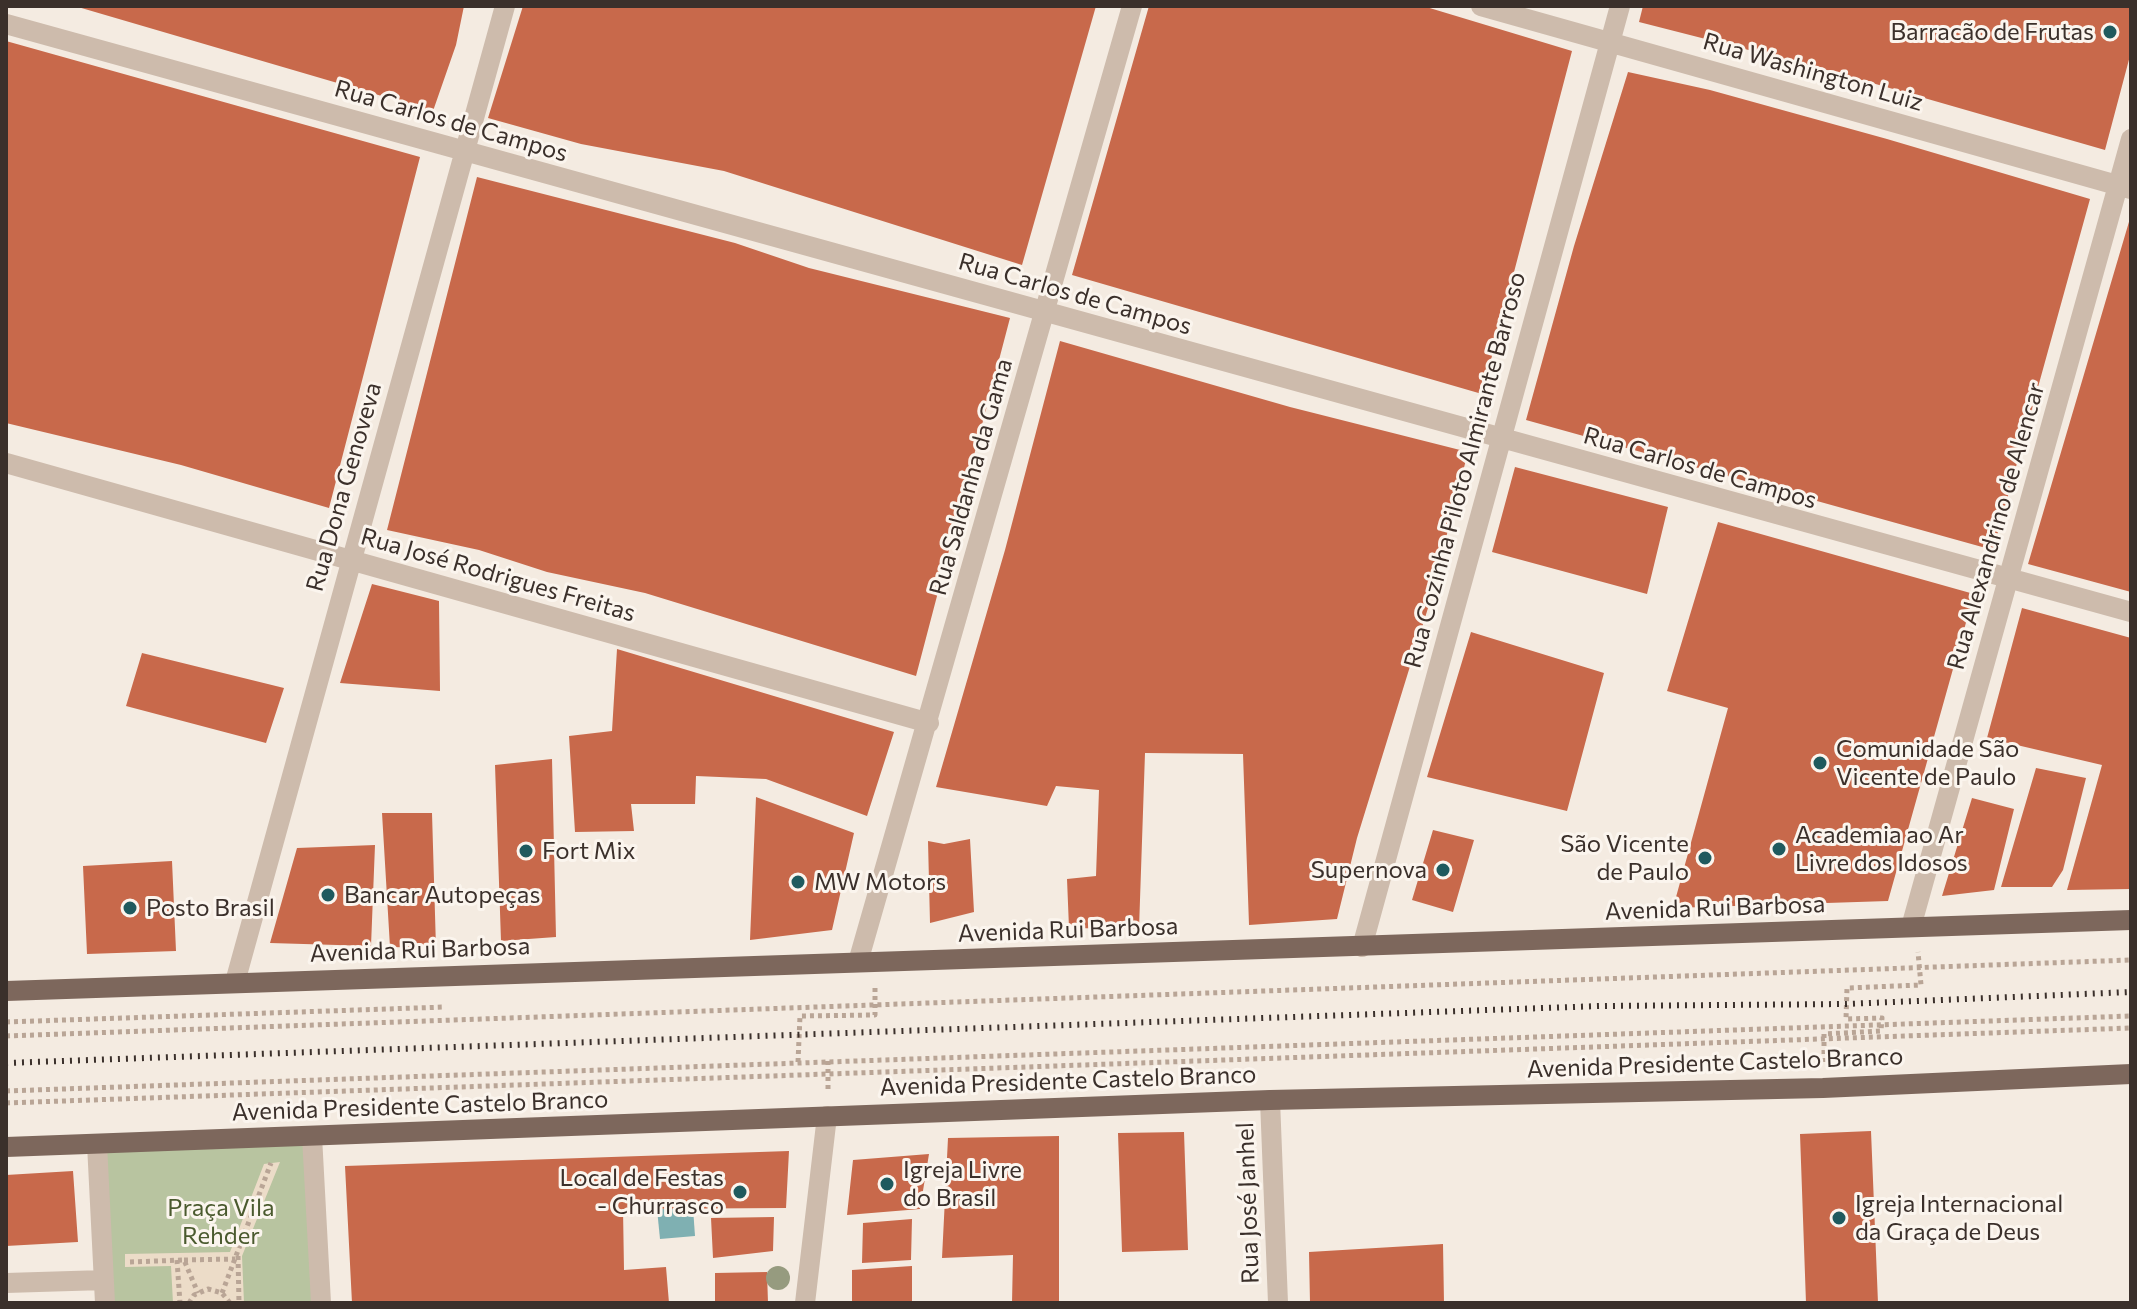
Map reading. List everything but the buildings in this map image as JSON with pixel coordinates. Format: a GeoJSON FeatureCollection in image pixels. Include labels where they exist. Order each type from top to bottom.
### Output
{"type":"FeatureCollection","features":[{"type":"Feature","properties":{"kind":"main road","name":"Avenida Rui Barbosa"},"geometry":{"type":"LineString","coordinates":[[6,991],[2131,920]]}},
{"type":"Feature","properties":{"kind":"main road","name":"Avenida Presidente Castelo Branco"},"geometry":{"type":"LineString","coordinates":[[6,1147],[1270,1100],[1823,1088],[2131,1074]]}},
{"type":"Feature","properties":{"kind":"street","name":"Rua Dona Genoveva"},"geometry":{"type":"LineString","coordinates":[[235,982],[505,6]]}},
{"type":"Feature","properties":{"kind":"street","name":"Rua Saldanha da Gama"},"geometry":{"type":"LineString","coordinates":[[866,962],[929,723],[1132,6]]}},
{"type":"Feature","properties":{"kind":"street","name":"Rua Washington Luiz"},"geometry":{"type":"LineString","coordinates":[[1481,6],[2125,187]]}},
{"type":"Feature","properties":{"kind":"street","name":"Rua Cozinha Piloto Almirante Barroso"},"geometry":{"type":"LineString","coordinates":[[1362,947],[1620,6]]}},
{"type":"Feature","properties":{"kind":"street","name":"Rua Carlos de Campos"},"geometry":{"type":"LineString","coordinates":[[6,24],[2131,612]]}},
{"type":"Feature","properties":{"kind":"street","name":"Rua Alexandrino de Alencar"},"geometry":{"type":"LineString","coordinates":[[1914,927],[2008,580],[2125,187],[2131,139]]}},
{"type":"Feature","properties":{"kind":"street","name":"Rua José Rodrigues Freitas"},"geometry":{"type":"LineString","coordinates":[[6,463],[929,723]]}},
{"type":"Feature","properties":{"kind":"street","name":"Rua José Janhel"},"geometry":{"type":"LineString","coordinates":[[1270,1100],[1278,1303]]}},
{"type":"Feature","properties":{"kind":"street"},"geometry":{"type":"LineString","coordinates":[[805,1303],[827,1116]]}},
{"type":"Feature","properties":{"kind":"street"},"geometry":{"type":"LineString","coordinates":[[312,1136],[321,1303]]}},
{"type":"Feature","properties":{"kind":"street"},"geometry":{"type":"LineString","coordinates":[[97,1144],[105,1303]]}},
{"type":"Feature","properties":{"kind":"street"},"geometry":{"type":"LineString","coordinates":[[6,1283],[104,1280]]}},
{"type":"Feature","properties":{"kind":"path"},"geometry":{"type":"LineString","coordinates":[[1823,1088],[1824,1034],[1881,1031],[1882,1018],[1846,1019],[1847,988],[1921,985],[1914,927]]}},
{"type":"Feature","properties":{"kind":"path"},"geometry":{"type":"LineString","coordinates":[[6,1036],[2131,960]]}},
{"type":"Feature","properties":{"kind":"path"},"geometry":{"type":"LineString","coordinates":[[827,1116],[830,1061],[798,1062],[800,1016],[875,1015],[866,962]]}},
{"type":"Feature","properties":{"kind":"path"},"geometry":{"type":"LineString","coordinates":[[6,1091],[2131,1016]]}},
{"type":"Feature","properties":{"kind":"path"},"geometry":{"type":"LineString","coordinates":[[6,1103],[2131,1028]]}},
{"type":"Feature","properties":{"kind":"path"},"geometry":{"type":"LineString","coordinates":[[222,1293],[268,1163],[284,1162]]}},
{"type":"Feature","properties":{"kind":"path"},"geometry":{"type":"LineString","coordinates":[[125,1254],[125,1264],[236,1255]]}},
{"type":"Feature","properties":{"kind":"path"},"geometry":{"type":"LineString","coordinates":[[236,1255],[239,1303]]}},
{"type":"Feature","properties":{"kind":"path"},"geometry":{"type":"LineString","coordinates":[[181,1260],[198,1293]]}},
{"type":"Feature","properties":{"kind":"path"},"geometry":{"type":"LineString","coordinates":[[180,1303],[181,1260]]}},
{"type":"Feature","properties":{"kind":"path"},"geometry":{"type":"LineString","coordinates":[[189,1303],[198,1293],[208,1289],[222,1293],[230,1303]]}},
{"type":"Feature","properties":{"kind":"green space","name":"Praça Vila Rehder"},"geometry":{"type":"Polygon","coordinates":[[[312,1136],[321,1303],[103,1303],[97,1144],[312,1136]]]}},
{"type":"Feature","properties":{"kind":"shaded area"},"geometry":{"type":"Polygon","coordinates":[[[280,1162],[242,1256],[244,1303],[173,1303],[171,1266],[125,1267],[125,1254],[230,1252],[264,1164],[280,1162]]]}},
{"type":"Feature","properties":{"kind":"water"},"geometry":{"type":"Polygon","coordinates":[[[693,1208],[695,1236],[660,1239],[657,1209],[693,1208]]]}},
{"type":"Feature","properties":{"kind":"railway"},"geometry":{"type":"LineString","coordinates":[[6,1063],[1600,1006],[1846,1004],[2131,992]]}},
{"type":"Feature","properties":{"kind":"place","name":"Barracão de Frutas"},"geometry":{"type":"Point","coordinates":[2110,32]}},
{"type":"Feature","properties":{"kind":"place","name":"Comunidade São Vicente de Paulo"},"geometry":{"type":"Point","coordinates":[1820,763]}},
{"type":"Feature","properties":{"kind":"place","name":"Academia ao Ar Livre dos Idosos"},"geometry":{"type":"Point","coordinates":[1779,849]}},
{"type":"Feature","properties":{"kind":"place","name":"Fort Mix"},"geometry":{"type":"Point","coordinates":[526,851]}},
{"type":"Feature","properties":{"kind":"place","name":"São Vicente de Paulo"},"geometry":{"type":"Point","coordinates":[1705,858]}},
{"type":"Feature","properties":{"kind":"place","name":"Supernova"},"geometry":{"type":"Point","coordinates":[1443,870]}},
{"type":"Feature","properties":{"kind":"place","name":"MW Motors"},"geometry":{"type":"Point","coordinates":[798,882]}},
{"type":"Feature","properties":{"kind":"place","name":"Bancar Autopeças"},"geometry":{"type":"Point","coordinates":[328,895]}},
{"type":"Feature","properties":{"kind":"place","name":"Posto Brasil"},"geometry":{"type":"Point","coordinates":[130,908]}},
{"type":"Feature","properties":{"kind":"place","name":"Igreja Livre do Brasil"},"geometry":{"type":"Point","coordinates":[887,1184]}},
{"type":"Feature","properties":{"kind":"place","name":"Local de Festas - Churrasco"},"geometry":{"type":"Point","coordinates":[740,1192]}},
{"type":"Feature","properties":{"kind":"place","name":"Igreja Internacional da Graça de Deus"},"geometry":{"type":"Point","coordinates":[1839,1218]}}]}
